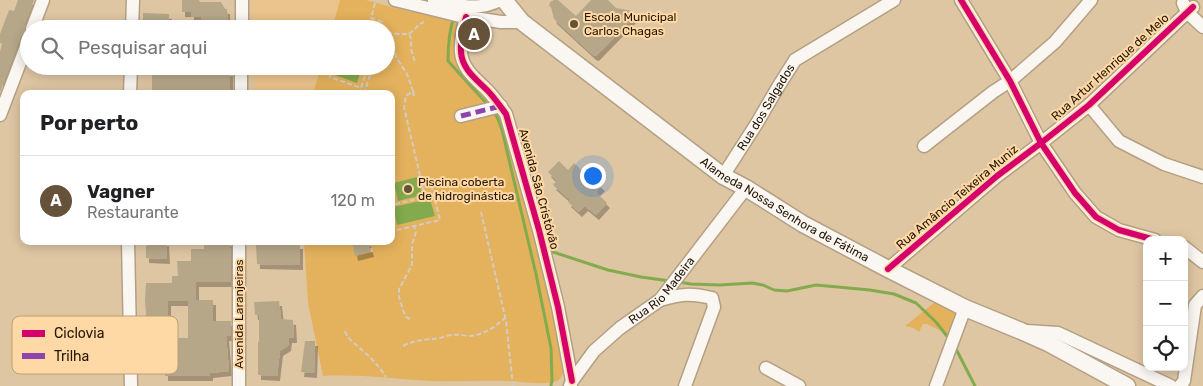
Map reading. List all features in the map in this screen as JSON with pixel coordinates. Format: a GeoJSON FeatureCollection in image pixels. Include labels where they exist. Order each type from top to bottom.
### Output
{"type":"FeatureCollection","features":[{"type":"Feature","properties":{"kind":"main road","name":"Alameda Nossa Senhora de Fátima"},"geometry":{"type":"LineString","coordinates":[[504,0],[522,22],[723,176],[746,188],[803,224],[888,269],[965,308],[1048,343],[1127,386]]}},
{"type":"Feature","properties":{"kind":"street"},"geometry":{"type":"LineString","coordinates":[[35,20],[43,0]]}},
{"type":"Feature","properties":{"kind":"street"},"geometry":{"type":"LineString","coordinates":[[132,20],[133,0]]}},
{"type":"Feature","properties":{"kind":"street"},"geometry":{"type":"LineString","coordinates":[[242,0],[242,20]]}},
{"type":"Feature","properties":{"kind":"street"},"geometry":{"type":"LineString","coordinates":[[395,0],[500,22],[522,22]]}},
{"type":"Feature","properties":{"kind":"street"},"geometry":{"type":"LineString","coordinates":[[434,0],[459,12],[494,4],[500,0]]}},
{"type":"Feature","properties":{"kind":"street","name":"Rua dos Salgados"},"geometry":{"type":"LineString","coordinates":[[723,176],[795,60],[894,0]]}},
{"type":"Feature","properties":{"kind":"street"},"geometry":{"type":"LineString","coordinates":[[961,0],[1010,81],[1041,143],[1076,193],[1096,217],[1119,230],[1143,237]]}},
{"type":"Feature","properties":{"kind":"street"},"geometry":{"type":"LineString","coordinates":[[924,146],[1010,81],[1055,42],[1091,0]]}},
{"type":"Feature","properties":{"kind":"street"},"geometry":{"type":"LineString","coordinates":[[1185,6],[1203,16]]}},
{"type":"Feature","properties":{"kind":"street"},"geometry":{"type":"LineString","coordinates":[[1185,6],[1203,27]]}},
{"type":"Feature","properties":{"kind":"street","name":"Rua Artur Henrique de Melo"},"geometry":{"type":"LineString","coordinates":[[1041,143],[1089,105],[1185,6]]}},
{"type":"Feature","properties":{"kind":"street","name":"Avenida São Cristóvão"},"geometry":{"type":"LineString","coordinates":[[459,12],[463,29],[461,52],[465,65],[473,77],[501,106],[511,129],[558,307],[571,383]]}},
{"type":"Feature","properties":{"kind":"street"},"geometry":{"type":"LineString","coordinates":[[0,114],[20,62]]}},
{"type":"Feature","properties":{"kind":"street"},"geometry":{"type":"LineString","coordinates":[[130,75],[130,90]]}},
{"type":"Feature","properties":{"kind":"street"},"geometry":{"type":"LineString","coordinates":[[241,75],[241,90]]}},
{"type":"Feature","properties":{"kind":"street"},"geometry":{"type":"LineString","coordinates":[[1089,105],[1119,141],[1164,164],[1203,177]]}},
{"type":"Feature","properties":{"kind":"street"},"geometry":{"type":"LineString","coordinates":[[462,116],[501,106]]}},
{"type":"Feature","properties":{"kind":"street","name":"Rua Amâncio Teixeira Muniz"},"geometry":{"type":"LineString","coordinates":[[888,269],[997,176],[1041,143]]}},
{"type":"Feature","properties":{"kind":"street","name":"Rua Rio Madeira"},"geometry":{"type":"LineString","coordinates":[[571,383],[594,351],[620,328],[660,300],[746,188]]}},
{"type":"Feature","properties":{"kind":"street"},"geometry":{"type":"LineString","coordinates":[[128,245],[130,316]]}},
{"type":"Feature","properties":{"kind":"street","name":"Avenida Laranjeiras"},"geometry":{"type":"LineString","coordinates":[[239,245],[239,386]]}},
{"type":"Feature","properties":{"kind":"street"},"geometry":{"type":"LineString","coordinates":[[1188,250],[1203,262]]}},
{"type":"Feature","properties":{"kind":"street"},"geometry":{"type":"LineString","coordinates":[[660,300],[680,294],[712,298],[714,307],[684,386]]}},
{"type":"Feature","properties":{"kind":"street"},"geometry":{"type":"LineString","coordinates":[[1180,386],[1184,381],[1195,305],[1203,296]]}},
{"type":"Feature","properties":{"kind":"street"},"geometry":{"type":"LineString","coordinates":[[936,386],[965,308]]}},
{"type":"Feature","properties":{"kind":"street"},"geometry":{"type":"LineString","coordinates":[[1021,331],[1058,333],[1170,386]]}},
{"type":"Feature","properties":{"kind":"street"},"geometry":{"type":"LineString","coordinates":[[766,368],[799,386]]}},
{"type":"Feature","properties":{"kind":"path"},"geometry":{"type":"LineString","coordinates":[[375,3],[371,18],[376,20]]}},
{"type":"Feature","properties":{"kind":"path"},"geometry":{"type":"LineString","coordinates":[[395,34],[409,34],[424,22]]}},
{"type":"Feature","properties":{"kind":"path"},"geometry":{"type":"LineString","coordinates":[[409,34],[415,62]]}},
{"type":"Feature","properties":{"kind":"path"},"geometry":{"type":"LineString","coordinates":[[395,53],[407,74],[414,96]]}},
{"type":"Feature","properties":{"kind":"path"},"geometry":{"type":"LineString","coordinates":[[331,75],[330,77],[361,88],[365,75]]}},
{"type":"Feature","properties":{"kind":"path"},"geometry":{"type":"LineString","coordinates":[[365,90],[370,75]]}},
{"type":"Feature","properties":{"kind":"path"},"geometry":{"type":"LineString","coordinates":[[395,204],[425,197],[404,107],[406,96],[412,91]]}},
{"type":"Feature","properties":{"kind":"path"},"geometry":{"type":"LineString","coordinates":[[397,230],[440,220],[431,184],[423,186]]}},
{"type":"Feature","properties":{"kind":"path"},"geometry":{"type":"LineString","coordinates":[[481,212],[505,318],[513,386]]}},
{"type":"Feature","properties":{"kind":"path"},"geometry":{"type":"LineString","coordinates":[[410,319],[406,318],[403,310],[399,289],[412,265],[412,244],[416,232],[414,226]]}},
{"type":"Feature","properties":{"kind":"path"},"geometry":{"type":"LineString","coordinates":[[371,245],[372,252]]}},
{"type":"Feature","properties":{"kind":"path"},"geometry":{"type":"LineString","coordinates":[[403,346],[422,339],[452,335],[471,336],[487,332],[505,318]]}},
{"type":"Feature","properties":{"kind":"path"},"geometry":{"type":"LineString","coordinates":[[345,331],[352,342],[363,350],[386,377]]}},
{"type":"Feature","properties":{"kind":"shaded area"},"geometry":{"type":"Polygon","coordinates":[[[251,0],[340,0],[334,20],[252,20],[251,0]]]}},
{"type":"Feature","properties":{"kind":"shaded area"},"geometry":{"type":"Polygon","coordinates":[[[340,0],[366,0],[407,11],[463,21],[457,49],[504,122],[553,306],[563,372],[557,381],[538,383],[439,381],[363,376],[323,376],[308,303],[304,245],[395,245],[395,90],[314,90],[318,75],[395,75],[395,20],[334,20],[340,0]]]}},
{"type":"Feature","properties":{"kind":"shaded area"},"geometry":{"type":"Polygon","coordinates":[[[253,75],[318,75],[314,90],[254,90],[253,75]]]}},
{"type":"Feature","properties":{"kind":"shaded area"},"geometry":{"type":"Polygon","coordinates":[[[335,75],[359,75],[357,83],[335,75]]]}},
{"type":"Feature","properties":{"kind":"shaded area","name":"Piscina coberta de hidroginástica"},"geometry":{"type":"Polygon","coordinates":[[[417,177],[422,195],[398,201],[395,183],[417,177]]]}},
{"type":"Feature","properties":{"kind":"shaded area"},"geometry":{"type":"Polygon","coordinates":[[[430,199],[435,216],[397,225],[395,207],[430,199]]]}},
{"type":"Feature","properties":{"kind":"shaded area"},"geometry":{"type":"Polygon","coordinates":[[[935,302],[958,314],[951,336],[927,324],[923,324],[919,332],[914,328],[905,326],[935,302]]]}},
{"type":"Feature","properties":{"kind":"building"},"geometry":{"type":"Polygon","coordinates":[[[18,0],[34,0],[26,20],[20,20],[20,39],[0,92],[0,52],[2,44],[0,43],[0,34],[9,10],[14,11],[18,0]]]}},
{"type":"Feature","properties":{"kind":"building"},"geometry":{"type":"Polygon","coordinates":[[[182,0],[221,2],[225,9],[227,9],[228,20],[201,20],[201,16],[191,17],[191,12],[182,12],[182,0]]]}},
{"type":"Feature","properties":{"kind":"building"},"geometry":{"type":"Polygon","coordinates":[[[558,0],[576,16],[591,0],[608,0],[616,8],[632,11],[629,15],[633,18],[596,56],[554,19],[551,7],[549,6],[550,2],[558,0]]]}},
{"type":"Feature","properties":{"kind":"building"},"geometry":{"type":"Polygon","coordinates":[[[143,13],[169,14],[169,20],[143,20],[143,13]]]}},
{"type":"Feature","properties":{"kind":"building"},"geometry":{"type":"Polygon","coordinates":[[[152,75],[230,75],[230,90],[152,90],[152,75]]]}},
{"type":"Feature","properties":{"kind":"building"},"geometry":{"type":"Polygon","coordinates":[[[559,161],[568,170],[574,163],[593,181],[595,180],[602,186],[596,192],[607,203],[596,215],[585,206],[579,212],[568,202],[570,200],[553,185],[557,181],[548,172],[559,161]]]}},
{"type":"Feature","properties":{"kind":"building"},"geometry":{"type":"Polygon","coordinates":[[[166,245],[167,259],[146,258],[147,246],[166,245]]]}},
{"type":"Feature","properties":{"kind":"building"},"geometry":{"type":"Polygon","coordinates":[[[204,245],[230,245],[231,282],[196,282],[196,300],[213,300],[213,321],[231,321],[231,336],[226,336],[229,371],[210,373],[210,376],[165,376],[165,374],[178,374],[178,338],[188,338],[188,301],[168,301],[168,316],[146,316],[146,283],[172,283],[172,276],[178,276],[177,261],[191,261],[191,249],[204,249],[204,245]]]}},
{"type":"Feature","properties":{"kind":"building"},"geometry":{"type":"Polygon","coordinates":[[[256,245],[300,245],[300,265],[257,264],[256,245]]]}},
{"type":"Feature","properties":{"kind":"building"},"geometry":{"type":"Polygon","coordinates":[[[353,245],[369,245],[371,252],[355,256],[353,245]]]}},
{"type":"Feature","properties":{"kind":"building"},"geometry":{"type":"Polygon","coordinates":[[[279,301],[281,319],[293,320],[294,338],[289,338],[288,346],[280,351],[277,376],[258,375],[259,315],[255,315],[254,302],[279,301]]]}},
{"type":"Feature","properties":{"kind":"building"},"geometry":{"type":"Polygon","coordinates":[[[305,341],[315,341],[314,373],[301,372],[305,341]]]}},
{"type":"Feature","properties":{"kind":"waterway"},"geometry":{"type":"LineString","coordinates":[[454,17],[449,39],[448,61],[488,105]]}},
{"type":"Feature","properties":{"kind":"waterway"},"geometry":{"type":"LineString","coordinates":[[494,111],[502,130],[536,274],[551,348],[551,386]]}},
{"type":"Feature","properties":{"kind":"waterway"},"geometry":{"type":"LineString","coordinates":[[553,252],[608,270],[670,281]]}},
{"type":"Feature","properties":{"kind":"waterway"},"geometry":{"type":"LineString","coordinates":[[679,282],[720,285],[752,283],[774,290],[787,291],[816,285],[894,294],[916,303],[936,322],[950,340]]}},
{"type":"Feature","properties":{"kind":"waterway"},"geometry":{"type":"LineString","coordinates":[[955,347],[975,386]]}},
{"type":"Feature","properties":{"kind":"marked path"},"geometry":{"type":"LineString","coordinates":[[461,116],[501,106]]}},
{"type":"Feature","properties":{"kind":"cycle path"},"geometry":{"type":"LineString","coordinates":[[961,0],[1010,81],[1041,143],[1075,193],[1096,217],[1119,230],[1143,237]]}},
{"type":"Feature","properties":{"kind":"cycle path"},"geometry":{"type":"LineString","coordinates":[[888,269],[997,176],[1089,105],[1193,7]]}},
{"type":"Feature","properties":{"kind":"cycle path"},"geometry":{"type":"LineString","coordinates":[[466,17],[461,39],[462,58],[470,73],[490,93],[506,114],[539,230],[558,307],[572,381]]}},
{"type":"Feature","properties":{"kind":"place","name":"Escola Municipal Carlos Chagas"},"geometry":{"type":"Point","coordinates":[574,24]}},
{"type":"Feature","properties":{"kind":"place","name":"Vagner"},"geometry":{"type":"Point","coordinates":[474,34]}},
{"type":"Feature","properties":{"kind":"place","name":"Piscina coberta de hidroginástica"},"geometry":{"type":"Point","coordinates":[408,189]}}]}
